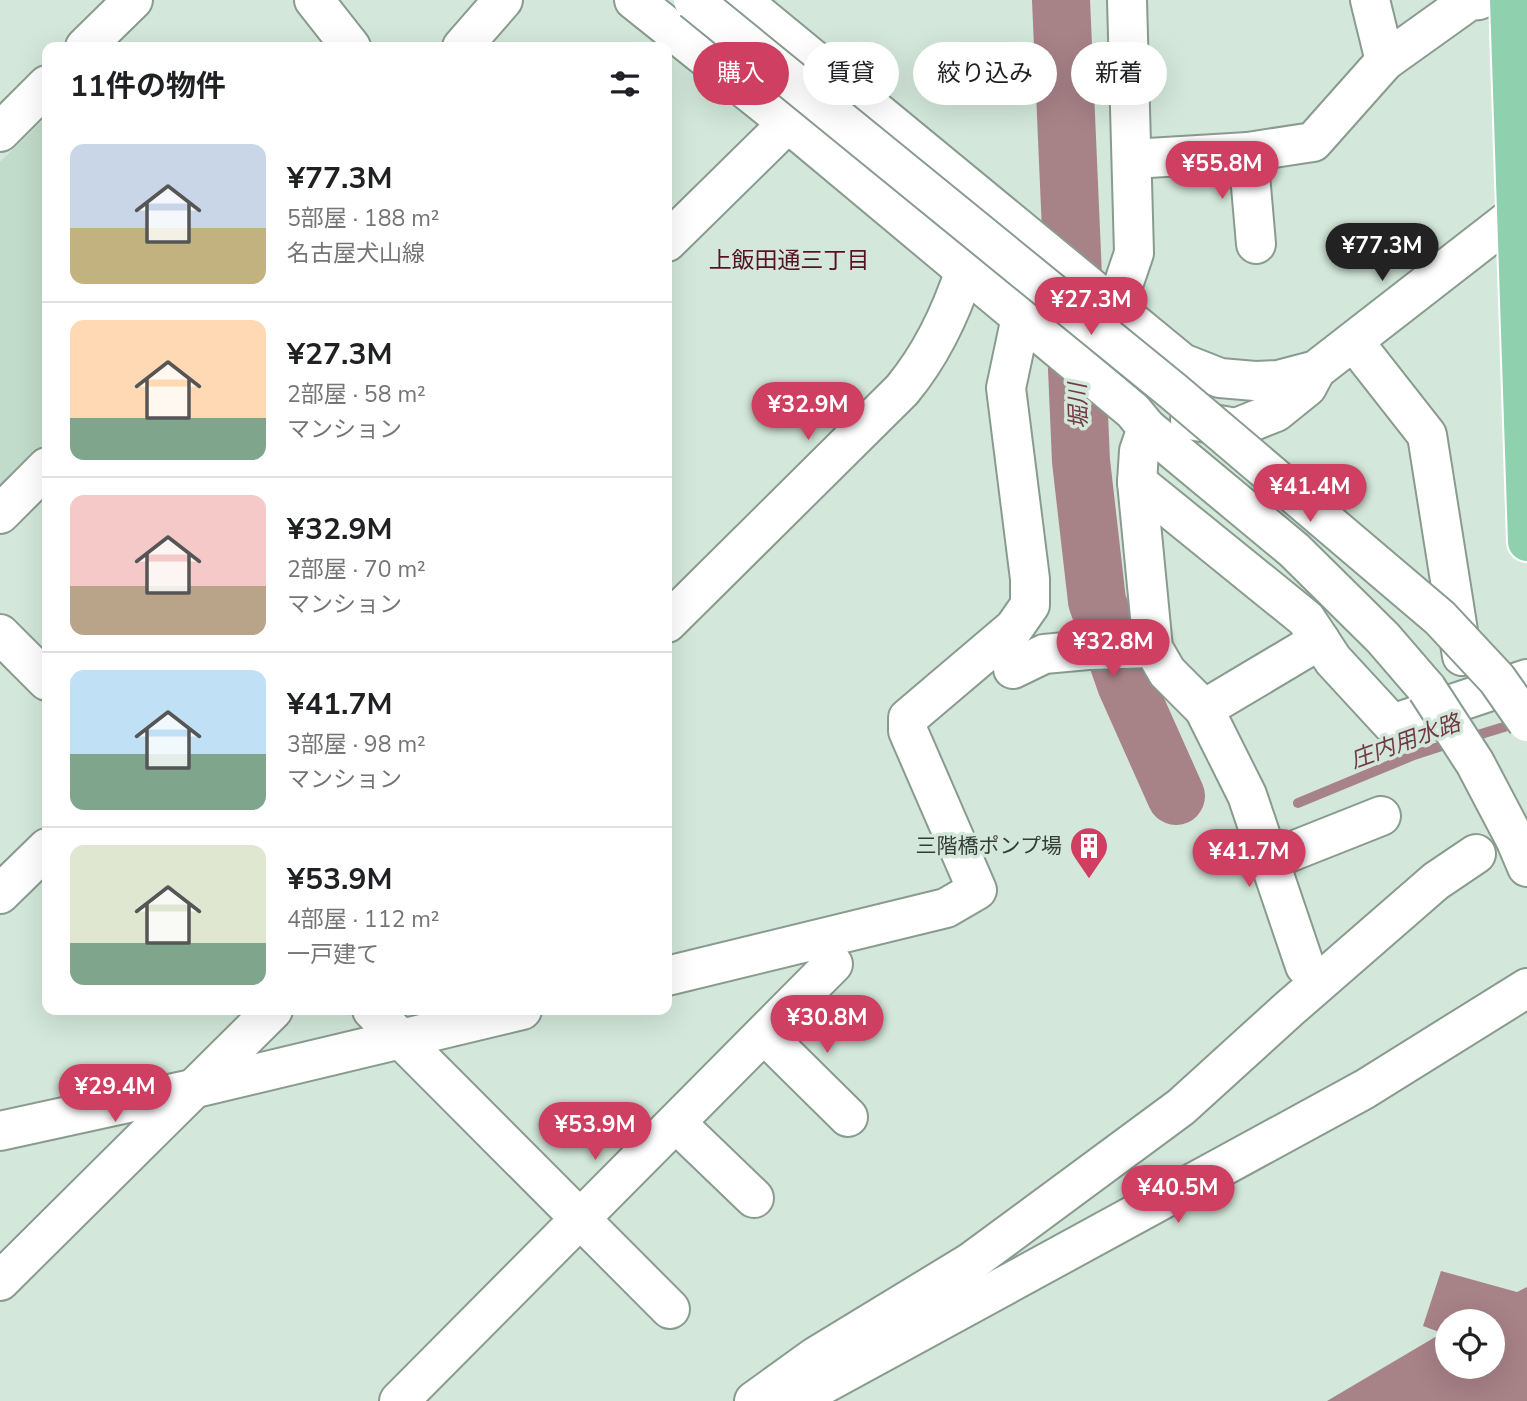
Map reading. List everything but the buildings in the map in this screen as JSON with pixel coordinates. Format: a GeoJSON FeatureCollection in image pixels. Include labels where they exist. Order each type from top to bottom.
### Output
{"type":"FeatureCollection","features":[{"type":"Feature","properties":{"kind":"main road"},"geometry":{"type":"LineString","coordinates":[[1509,0],[1521,211],[1527,542]]}},
{"type":"Feature","properties":{"kind":"street"},"geometry":{"type":"LineString","coordinates":[[314,0],[347,42]]}},
{"type":"Feature","properties":{"kind":"street"},"geometry":{"type":"LineString","coordinates":[[466,42],[503,0]]}},
{"type":"Feature","properties":{"kind":"street"},"geometry":{"type":"LineString","coordinates":[[634,0],[965,270],[1294,550],[1383,638],[1427,689],[1475,763],[1522,854]]}},
{"type":"Feature","properties":{"kind":"street"},"geometry":{"type":"LineString","coordinates":[[693,0],[1174,392],[1440,618],[1497,679],[1527,722]]}},
{"type":"Feature","properties":{"kind":"street"},"geometry":{"type":"LineString","coordinates":[[741,0],[1182,363],[1220,379],[1278,380],[1316,370],[1521,211]]}},
{"type":"Feature","properties":{"kind":"street"},"geometry":{"type":"LineString","coordinates":[[1103,298],[1134,253],[1127,0]]}},
{"type":"Feature","properties":{"kind":"street"},"geometry":{"type":"LineString","coordinates":[[1370,0],[1385,61]]}},
{"type":"Feature","properties":{"kind":"street"},"geometry":{"type":"LineString","coordinates":[[1132,159],[1248,152],[1313,142],[1385,61],[1469,1],[1479,0]]}},
{"type":"Feature","properties":{"kind":"street"},"geometry":{"type":"LineString","coordinates":[[90,42],[130,1]]}},
{"type":"Feature","properties":{"kind":"street"},"geometry":{"type":"LineString","coordinates":[[0,132],[42,90]]}},
{"type":"Feature","properties":{"kind":"street"},"geometry":{"type":"LineString","coordinates":[[672,237],[788,123]]}},
{"type":"Feature","properties":{"kind":"street"},"geometry":{"type":"LineString","coordinates":[[1248,152],[1256,244]]}},
{"type":"Feature","properties":{"kind":"street"},"geometry":{"type":"LineString","coordinates":[[672,618],[920,369],[955,301],[965,270]]}},
{"type":"Feature","properties":{"kind":"street"},"geometry":{"type":"LineString","coordinates":[[672,975],[946,908],[977,890],[908,731],[908,718],[1014,628],[1030,606],[1030,579],[1006,388],[1028,323]]}},
{"type":"Feature","properties":{"kind":"street"},"geometry":{"type":"LineString","coordinates":[[1354,342],[1427,435],[1468,699]]}},
{"type":"Feature","properties":{"kind":"street"},"geometry":{"type":"LineString","coordinates":[[1130,410],[1236,428],[1276,412],[1307,387],[1316,370]]}},
{"type":"Feature","properties":{"kind":"street"},"geometry":{"type":"LineString","coordinates":[[1130,410],[1139,451],[1136,482],[1144,648],[1204,709],[1247,795],[1305,966]]}},
{"type":"Feature","properties":{"kind":"street"},"geometry":{"type":"LineString","coordinates":[[0,514],[42,472]]}},
{"type":"Feature","properties":{"kind":"street"},"geometry":{"type":"LineString","coordinates":[[1136,482],[1306,618],[1333,660],[1392,724],[1527,679]]}},
{"type":"Feature","properties":{"kind":"street"},"geometry":{"type":"LineString","coordinates":[[0,634],[42,676]]}},
{"type":"Feature","properties":{"kind":"street"},"geometry":{"type":"LineString","coordinates":[[1204,709],[1320,640]]}},
{"type":"Feature","properties":{"kind":"street"},"geometry":{"type":"LineString","coordinates":[[1013,669],[1044,654],[1144,648]]}},
{"type":"Feature","properties":{"kind":"street"},"geometry":{"type":"LineString","coordinates":[[1270,860],[1381,816]]}},
{"type":"Feature","properties":{"kind":"street"},"geometry":{"type":"LineString","coordinates":[[0,894],[42,853]]}},
{"type":"Feature","properties":{"kind":"street"},"geometry":{"type":"LineString","coordinates":[[754,1401],[815,1357],[971,1262],[1181,1107],[1426,890],[1476,854]]}},
{"type":"Feature","properties":{"kind":"street"},"geometry":{"type":"LineString","coordinates":[[399,1401],[833,964]]}},
{"type":"Feature","properties":{"kind":"street"},"geometry":{"type":"LineString","coordinates":[[793,1401],[1365,1089],[1527,988]]}},
{"type":"Feature","properties":{"kind":"street"},"geometry":{"type":"LineString","coordinates":[[0,1281],[268,1015]]}},
{"type":"Feature","properties":{"kind":"street"},"geometry":{"type":"LineString","coordinates":[[377,1015],[670,1308]]}},
{"type":"Feature","properties":{"kind":"street"},"geometry":{"type":"LineString","coordinates":[[0,1131],[192,1089],[500,1015]]}},
{"type":"Feature","properties":{"kind":"street"},"geometry":{"type":"LineString","coordinates":[[764,1034],[848,1117]]}},
{"type":"Feature","properties":{"kind":"street"},"geometry":{"type":"LineString","coordinates":[[676,1123],[754,1198]]}},
{"type":"Feature","properties":{"kind":"shaded area"},"geometry":{"type":"Polygon","coordinates":[[[42,121],[42,456],[0,497],[0,162],[42,121]]]}},
{"type":"Feature","properties":{"kind":"shaded area"},"geometry":{"type":"Polygon","coordinates":[[[1441,1271],[1517,1292],[1527,1287],[1527,1401],[1327,1401],[1435,1337],[1435,1379],[1505,1379],[1505,1309],[1435,1309],[1435,1330],[1423,1326],[1441,1271]]]}},
{"type":"Feature","properties":{"kind":"waterway","name":"堀川"},"geometry":{"type":"LineString","coordinates":[[1061,0],[1081,461],[1097,601],[1126,684],[1176,796]]}},
{"type":"Feature","properties":{"kind":"waterway","name":"庄内用水路"},"geometry":{"type":"LineString","coordinates":[[1468,738],[1517,723]]}},
{"type":"Feature","properties":{"kind":"waterway","name":"庄内用水路"},"geometry":{"type":"LineString","coordinates":[[1298,803],[1414,755],[1454,742]]}},
{"type":"Feature","properties":{"kind":"place","name":"三階橋ポンプ場"},"geometry":{"type":"Point","coordinates":[1089,880]}},
{"type":"Feature","properties":{"kind":"district","name":"上飯田通三丁目"},"geometry":{"type":"Point","coordinates":[789,260]}}]}
